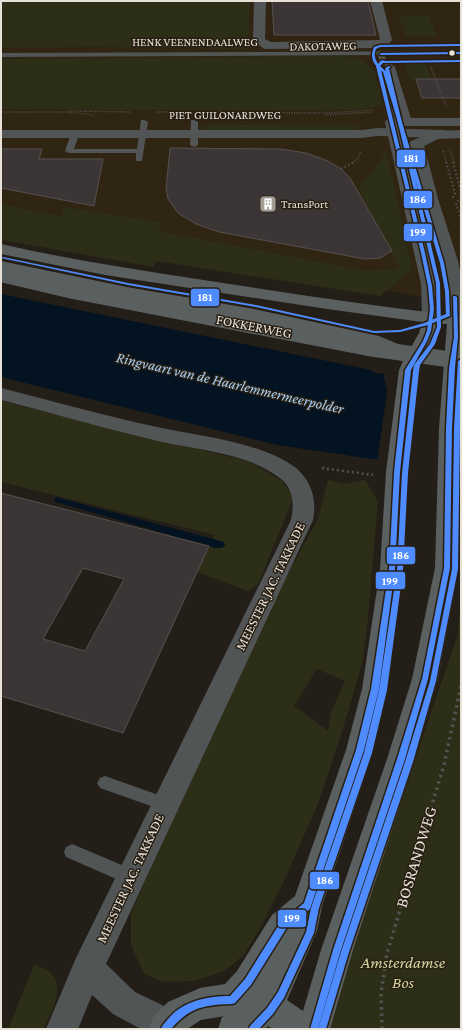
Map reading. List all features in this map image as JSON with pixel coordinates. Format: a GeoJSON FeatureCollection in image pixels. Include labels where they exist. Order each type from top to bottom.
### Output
{"type":"FeatureCollection","features":[{"type":"Feature","properties":{"kind":"main road"},"geometry":{"type":"LineString","coordinates":[[1,249],[51,260],[348,307],[430,325]]}},
{"type":"Feature","properties":{"kind":"main road"},"geometry":{"type":"LineString","coordinates":[[1,266],[119,290],[254,314],[373,340],[398,349],[407,356],[409,366],[388,474],[392,569],[375,689],[360,750],[307,906],[302,931],[274,992],[264,1006],[247,1024],[233,1015],[216,999],[199,1004],[179,1014],[167,1027]]}},
{"type":"Feature","properties":{"kind":"main road","name":"FOKKERWEG"},"geometry":{"type":"LineString","coordinates":[[1,274],[456,368]]}},
{"type":"Feature","properties":{"kind":"main road"},"geometry":{"type":"LineString","coordinates":[[314,1029],[337,950],[401,759],[425,679],[447,568],[449,428],[456,368],[456,336],[458,320],[430,325],[401,339],[373,340]]}},
{"type":"Feature","properties":{"kind":"main road"},"geometry":{"type":"LineString","coordinates":[[409,366],[420,350],[430,325]]}},
{"type":"Feature","properties":{"kind":"main road"},"geometry":{"type":"LineString","coordinates":[[449,428],[461,404]]}},
{"type":"Feature","properties":{"kind":"main road"},"geometry":{"type":"LineString","coordinates":[[233,1015],[248,982],[283,926],[307,906]]}},
{"type":"Feature","properties":{"kind":"main road"},"geometry":{"type":"LineString","coordinates":[[264,1006],[285,1017],[300,1029]]}},
{"type":"Feature","properties":{"kind":"street","name":"DAKOTAWEG"},"geometry":{"type":"LineString","coordinates":[[260,1],[259,40],[268,46],[382,44],[386,40],[376,1]]}},
{"type":"Feature","properties":{"kind":"street","name":"PIET GUILONARDWEG"},"geometry":{"type":"LineString","coordinates":[[1,122],[140,119],[195,126],[362,134],[392,124]]}},
{"type":"Feature","properties":{"kind":"street","name":"PIET GUILONARDWEG"},"geometry":{"type":"LineString","coordinates":[[1,134],[75,134],[140,119]]}},
{"type":"Feature","properties":{"kind":"street"},"geometry":{"type":"LineString","coordinates":[[430,325],[430,284],[392,124],[410,127],[461,122]]}},
{"type":"Feature","properties":{"kind":"street","name":"PIET GUILONARDWEG"},"geometry":{"type":"LineString","coordinates":[[195,126],[392,124]]}},
{"type":"Feature","properties":{"kind":"street"},"geometry":{"type":"LineString","coordinates":[[410,127],[428,138],[444,134],[461,134]]}},
{"type":"Feature","properties":{"kind":"street"},"geometry":{"type":"LineString","coordinates":[[410,127],[431,202],[450,261],[458,320]]}},
{"type":"Feature","properties":{"kind":"street","name":"MEESTER JAC. TAKKADE"},"geometry":{"type":"LineString","coordinates":[[1,394],[158,434],[190,440],[261,459],[283,469],[297,482],[304,496],[306,508],[302,520],[87,969],[62,1029]]}},
{"type":"Feature","properties":{"kind":"street"},"geometry":{"type":"LineString","coordinates":[[87,969],[124,1003],[167,1027]]}},
{"type":"Feature","properties":{"kind":"lane","name":"HENK VEENENDAALWEG"},"geometry":{"type":"LineString","coordinates":[[1,55],[461,53]]}},
{"type":"Feature","properties":{"kind":"lane"},"geometry":{"type":"LineString","coordinates":[[381,54],[383,61],[392,67],[410,127]]}},
{"type":"Feature","properties":{"kind":"lane"},"geometry":{"type":"LineString","coordinates":[[383,61],[378,66],[392,124]]}},
{"type":"Feature","properties":{"kind":"lane"},"geometry":{"type":"LineString","coordinates":[[138,159],[140,150],[140,119]]}},
{"type":"Feature","properties":{"kind":"lane"},"geometry":{"type":"LineString","coordinates":[[75,134],[69,151],[140,150]]}},
{"type":"Feature","properties":{"kind":"lane"},"geometry":{"type":"LineString","coordinates":[[105,783],[165,804]]}},
{"type":"Feature","properties":{"kind":"lane"},"geometry":{"type":"LineString","coordinates":[[72,852],[130,878]]}},
{"type":"Feature","properties":{"kind":"path"},"geometry":{"type":"LineString","coordinates":[[410,127],[447,108],[430,64]]}},
{"type":"Feature","properties":{"kind":"path"},"geometry":{"type":"LineString","coordinates":[[1,111],[67,112],[101,115]]}},
{"type":"Feature","properties":{"kind":"path"},"geometry":{"type":"LineString","coordinates":[[1,111],[140,119]]}},
{"type":"Feature","properties":{"kind":"path"},"geometry":{"type":"LineString","coordinates":[[204,112],[325,113],[392,124]]}},
{"type":"Feature","properties":{"kind":"path"},"geometry":{"type":"LineString","coordinates":[[109,115],[195,126]]}},
{"type":"Feature","properties":{"kind":"path","name":"PIET GUILONARDWEG"},"geometry":{"type":"LineString","coordinates":[[156,115],[180,115]]}},
{"type":"Feature","properties":{"kind":"path","name":"PIET GUILONARDWEG"},"geometry":{"type":"LineString","coordinates":[[195,126],[324,115],[392,124]]}},
{"type":"Feature","properties":{"kind":"path"},"geometry":{"type":"LineString","coordinates":[[461,197],[456,203],[461,220]]}},
{"type":"Feature","properties":{"kind":"path"},"geometry":{"type":"LineString","coordinates":[[322,468],[388,474]]}},
{"type":"Feature","properties":{"kind":"path","name":"BOSRANDWEG"},"geometry":{"type":"LineString","coordinates":[[382,1029],[381,993],[387,953],[444,764],[461,686]]}},
{"type":"Feature","properties":{"kind":"shaded area"},"geometry":{"type":"Polygon","coordinates":[[[1,1],[461,1],[461,304],[124,243],[1,215],[1,1]]]}},
{"type":"Feature","properties":{"kind":"green space"},"geometry":{"type":"Polygon","coordinates":[[[250,1],[248,49],[91,47],[1,48],[1,2],[250,1]]]}},
{"type":"Feature","properties":{"kind":"green space"},"geometry":{"type":"Polygon","coordinates":[[[429,16],[437,36],[406,36],[399,17],[429,16]]]}},
{"type":"Feature","properties":{"kind":"green space"},"geometry":{"type":"Polygon","coordinates":[[[343,56],[363,61],[369,65],[376,77],[383,104],[374,108],[324,111],[1,109],[1,59],[343,56]]]}},
{"type":"Feature","properties":{"kind":"green space"},"geometry":{"type":"Polygon","coordinates":[[[423,59],[432,79],[410,80],[405,67],[408,63],[423,59]]]}},
{"type":"Feature","properties":{"kind":"green space"},"geometry":{"type":"Polygon","coordinates":[[[206,125],[358,125],[358,130],[201,129],[201,127],[206,125]]]}},
{"type":"Feature","properties":{"kind":"green space"},"geometry":{"type":"Polygon","coordinates":[[[386,150],[412,269],[380,296],[156,261],[154,267],[1,240],[1,204],[61,216],[65,207],[161,222],[159,231],[367,271],[399,268],[358,187],[380,162],[386,150]]]}},
{"type":"Feature","properties":{"kind":"green space"},"geometry":{"type":"Polygon","coordinates":[[[1,401],[248,461],[282,481],[294,497],[258,584],[248,591],[197,572],[215,535],[1,482],[1,401]]]}},
{"type":"Feature","properties":{"kind":"green space"},"geometry":{"type":"Polygon","coordinates":[[[328,480],[345,484],[365,480],[378,501],[368,620],[363,659],[328,775],[317,806],[284,881],[259,930],[244,955],[224,971],[194,981],[163,982],[144,974],[131,945],[131,913],[160,847],[221,697],[318,519],[328,480]],[[317,669],[294,706],[328,731],[331,712],[345,681],[317,669]]]}},
{"type":"Feature","properties":{"kind":"green space","name":"Amsterdamse Bos"},"geometry":{"type":"Polygon","coordinates":[[[461,599],[461,1029],[322,1029],[457,637],[461,599]]]}},
{"type":"Feature","properties":{"kind":"green space"},"geometry":{"type":"Polygon","coordinates":[[[34,965],[46,969],[53,975],[56,982],[56,998],[51,1014],[44,1029],[8,1029],[34,965]]]}},
{"type":"Feature","properties":{"kind":"water","name":"Ringvaart van de Haarlemmermeerpolder"},"geometry":{"type":"Polygon","coordinates":[[[1,294],[371,370],[376,373],[461,381],[461,472],[277,445],[1,377],[1,294]]]}},
{"type":"Feature","properties":{"kind":"water"},"geometry":{"type":"Polygon","coordinates":[[[56,497],[221,541],[224,542],[225,545],[222,548],[215,548],[56,502],[54,499],[56,497]]]}},
{"type":"Feature","properties":{"kind":"pier"},"geometry":{"type":"Polygon","coordinates":[[[383,372],[461,379],[461,474],[377,463],[387,392],[383,372]]]}},
{"type":"Feature","properties":{"kind":"building"},"geometry":{"type":"Polygon","coordinates":[[[272,1],[368,1],[376,35],[274,35],[272,1]]]}},
{"type":"Feature","properties":{"kind":"building"},"geometry":{"type":"Polygon","coordinates":[[[416,79],[461,79],[461,98],[422,98],[416,79]]]}},
{"type":"Feature","properties":{"kind":"building","name":"TransPort"},"geometry":{"type":"Polygon","coordinates":[[[170,148],[281,149],[306,153],[328,161],[341,169],[350,178],[392,251],[380,258],[365,259],[219,232],[196,224],[178,213],[168,199],[166,189],[170,148]]]}},
{"type":"Feature","properties":{"kind":"building"},"geometry":{"type":"Polygon","coordinates":[[[1,149],[42,149],[39,159],[103,159],[94,206],[1,188],[1,149]]]}},
{"type":"Feature","properties":{"kind":"building"},"geometry":{"type":"Polygon","coordinates":[[[1,493],[209,546],[123,733],[1,696],[1,493]],[[83,568],[43,639],[85,651],[124,579],[83,568]]]}},
{"type":"Feature","properties":{"kind":"transit line","name":"181"},"geometry":{"type":"LineString","coordinates":[[3,258],[128,284],[256,306],[374,332],[400,331],[426,324],[448,315],[447,291],[442,263],[385,72],[379,68],[373,59],[373,52],[375,48],[380,46],[461,45]]}},
{"type":"Feature","properties":{"kind":"transit line","name":"199"},"geometry":{"type":"LineString","coordinates":[[381,54],[461,53]]}},
{"type":"Feature","properties":{"kind":"transit line","name":"199"},"geometry":{"type":"LineString","coordinates":[[165,1029],[178,1015],[190,1007],[211,1001],[232,1000],[248,982],[283,926],[307,906],[360,750],[375,689],[392,569],[397,472],[408,370],[425,341],[429,331],[432,309],[430,286],[423,253],[378,66],[383,61]]}},
{"type":"Feature","properties":{"kind":"transit line","name":"186"},"geometry":{"type":"LineString","coordinates":[[381,62],[461,61]]}},
{"type":"Feature","properties":{"kind":"transit line","name":"186"},"geometry":{"type":"LineString","coordinates":[[253,1029],[270,1011],[281,995],[310,933],[315,908],[368,753],[383,690],[400,570],[405,473],[416,371],[417,365],[432,344],[439,327],[438,283],[387,68],[389,67]]}},
{"type":"Feature","properties":{"kind":"transit line","name":"199"},"geometry":{"type":"LineString","coordinates":[[314,1029],[337,950],[401,759],[425,679],[447,568],[449,428],[452,368],[456,337],[455,297]]}},
{"type":"Feature","properties":{"kind":"transit line","name":"186"},"geometry":{"type":"LineString","coordinates":[[322,1029],[345,952],[409,762],[433,681],[455,569],[457,428],[461,361]]}},
{"type":"Feature","properties":{"kind":"place","name":"TransPort"},"geometry":{"type":"Point","coordinates":[268,204]}}]}
